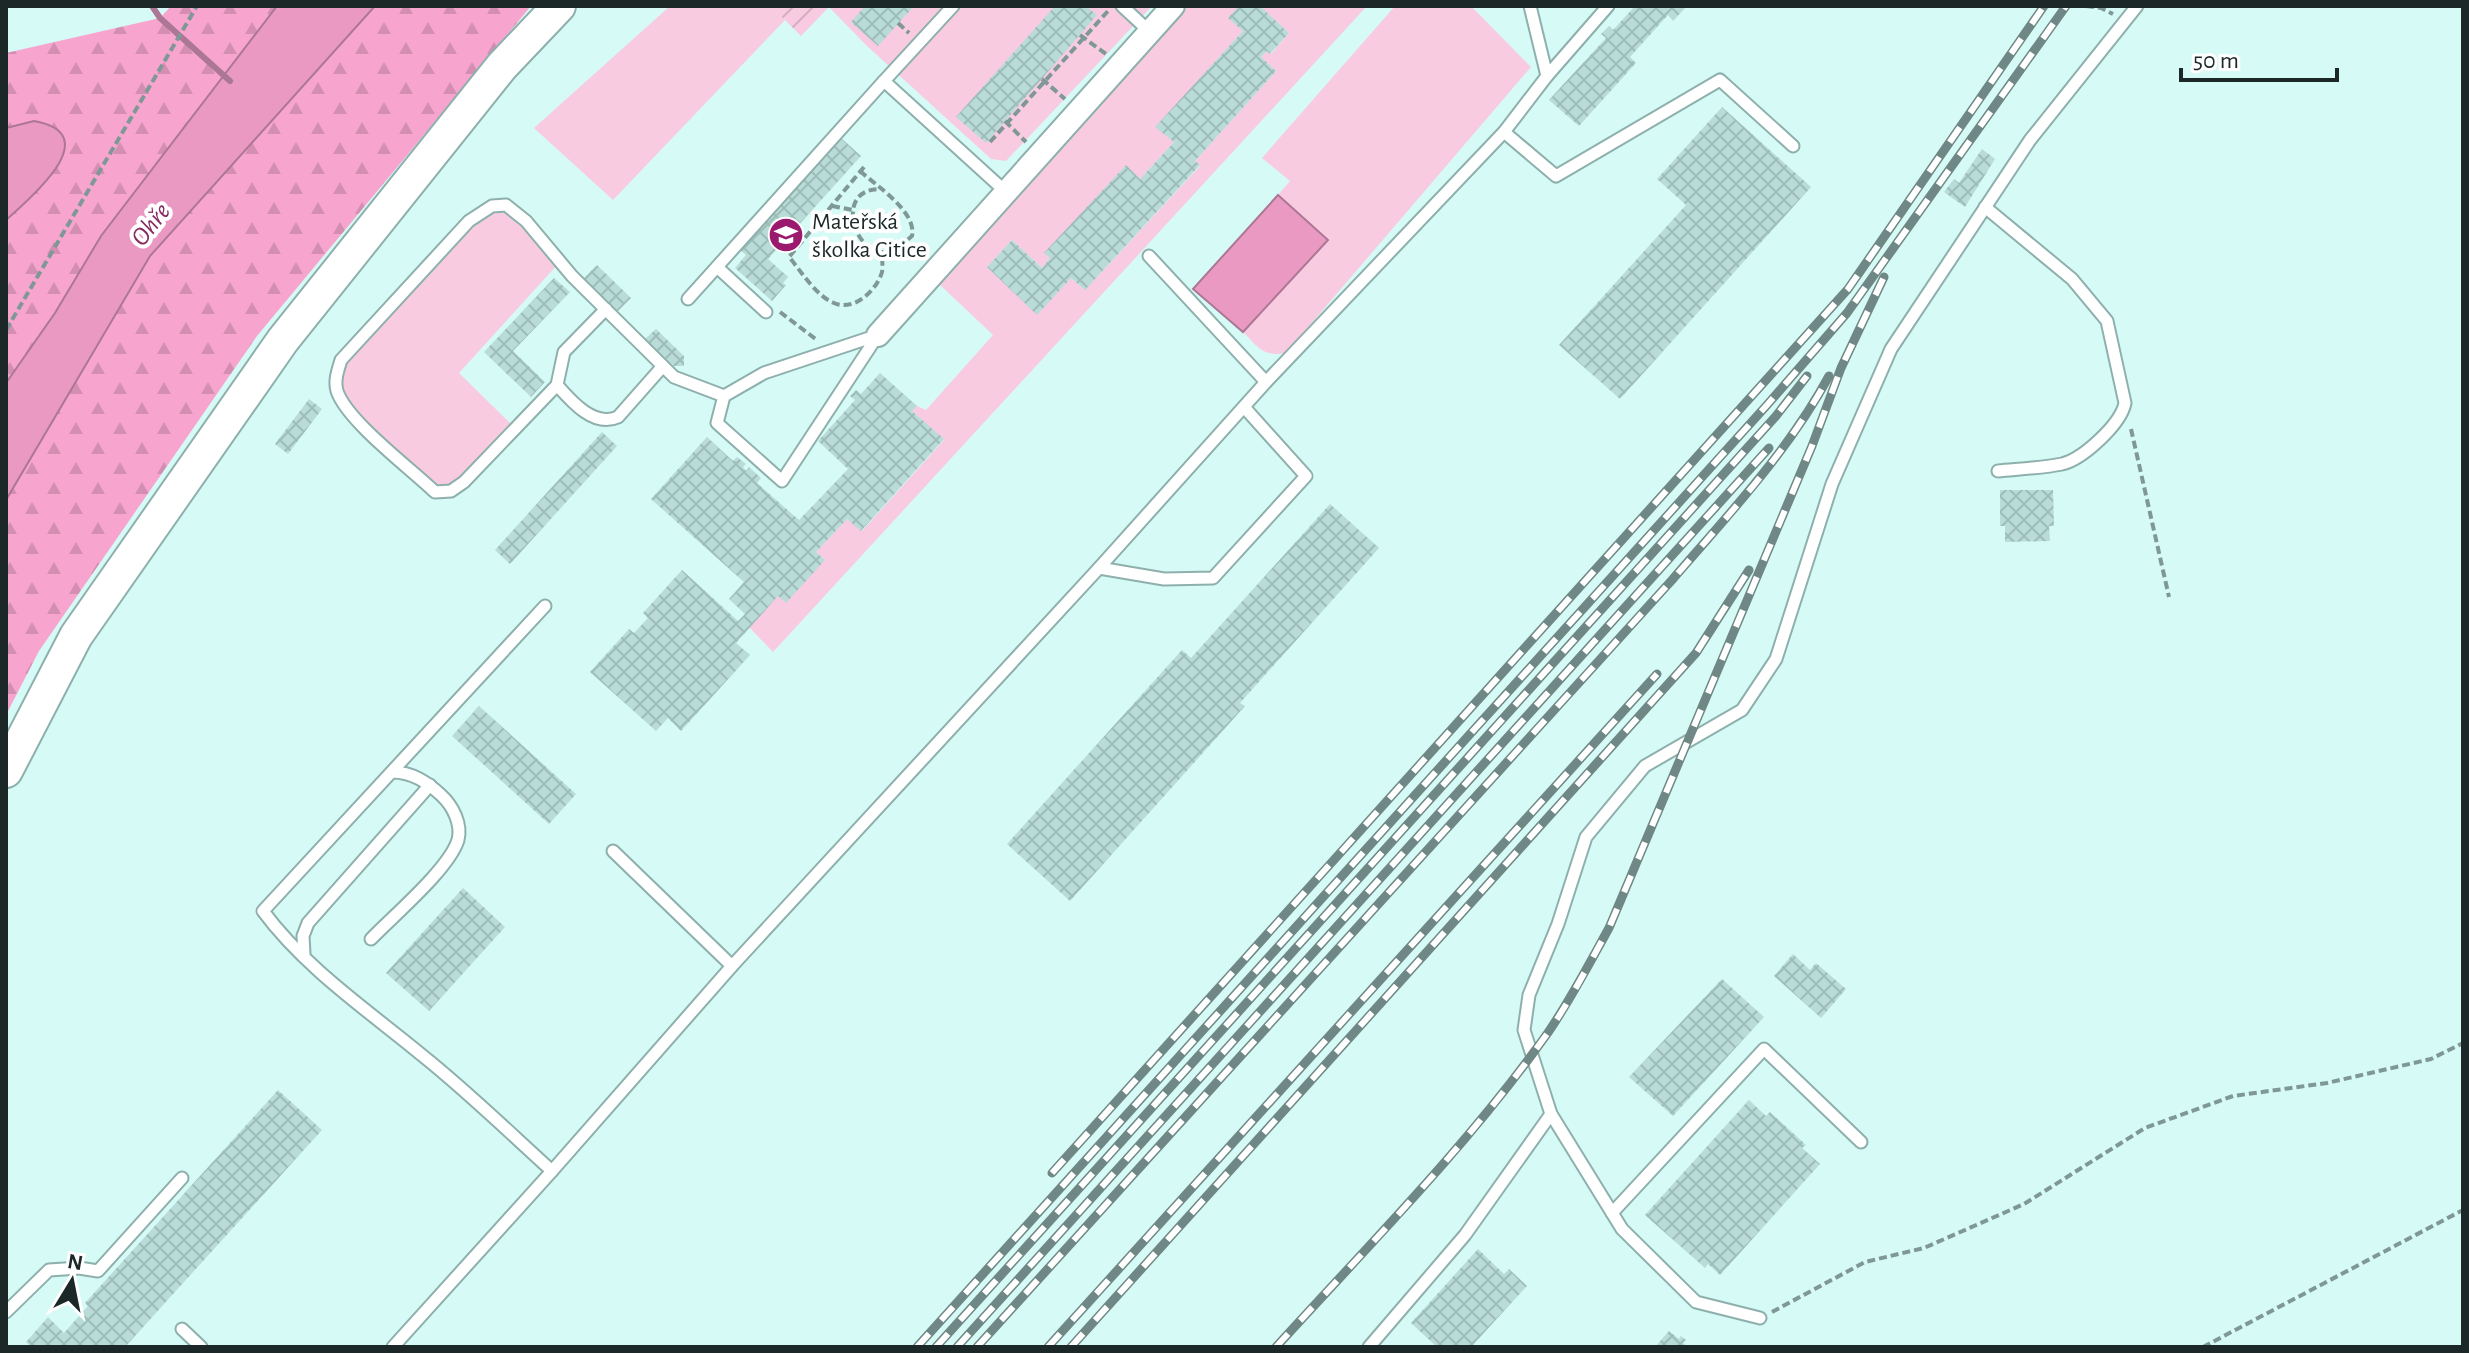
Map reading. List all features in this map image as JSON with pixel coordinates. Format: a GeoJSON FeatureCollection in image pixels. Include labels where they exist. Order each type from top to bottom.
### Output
{"type":"FeatureCollection","features":[{"type":"Feature","properties":{"kind":"street"},"geometry":{"type":"LineString","coordinates":[[6,771],[76,636],[283,340],[502,66],[559,6]]}},
{"type":"Feature","properties":{"kind":"street"},"geometry":{"type":"LineString","coordinates":[[878,335],[1173,6]]}},
{"type":"Feature","properties":{"kind":"lane"},"geometry":{"type":"LineString","coordinates":[[688,299],[953,6]]}},
{"type":"Feature","properties":{"kind":"lane"},"geometry":{"type":"LineString","coordinates":[[1122,6],[1150,32]]}},
{"type":"Feature","properties":{"kind":"lane"},"geometry":{"type":"LineString","coordinates":[[1530,6],[1547,76]]}},
{"type":"Feature","properties":{"kind":"lane"},"geometry":{"type":"LineString","coordinates":[[393,1347],[732,966],[1266,382],[1504,132],[1547,76],[1608,6]]}},
{"type":"Feature","properties":{"kind":"lane"},"geometry":{"type":"LineString","coordinates":[[1760,1318],[1696,1302],[1622,1229],[1551,1114],[1524,1030],[1529,995],[1558,924],[1586,837],[1645,766],[1742,710],[1776,659],[1832,484],[1891,349],[2030,140],[2137,6]]}},
{"type":"Feature","properties":{"kind":"lane"},"geometry":{"type":"LineString","coordinates":[[1504,132],[1556,176],[1720,80],[1793,146]]}},
{"type":"Feature","properties":{"kind":"lane"},"geometry":{"type":"LineString","coordinates":[[884,81],[1006,192]]}},
{"type":"Feature","properties":{"kind":"lane"},"geometry":{"type":"LineString","coordinates":[[606,309],[564,352],[557,385],[464,482],[451,491],[435,492],[350,414],[337,390],[336,376],[341,360],[469,221],[492,206],[506,205],[514,209],[572,276],[606,309],[663,366],[685,383],[724,396]]}},
{"type":"Feature","properties":{"kind":"lane"},"geometry":{"type":"LineString","coordinates":[[1985,207],[2072,279],[2107,321],[2125,403],[2123,413],[2109,430],[2086,451],[2065,463],[1998,471]]}},
{"type":"Feature","properties":{"kind":"lane"},"geometry":{"type":"LineString","coordinates":[[1149,256],[1266,382]]}},
{"type":"Feature","properties":{"kind":"lane"},"geometry":{"type":"LineString","coordinates":[[717,267],[763,310]]}},
{"type":"Feature","properties":{"kind":"lane"},"geometry":{"type":"LineString","coordinates":[[878,335],[782,481],[717,423],[724,396],[764,373],[878,335]]}},
{"type":"Feature","properties":{"kind":"lane"},"geometry":{"type":"LineString","coordinates":[[557,385],[595,419],[610,421],[618,417],[663,366]]}},
{"type":"Feature","properties":{"kind":"lane"},"geometry":{"type":"LineString","coordinates":[[1099,568],[1164,579],[1213,578],[1306,476],[1244,407]]}},
{"type":"Feature","properties":{"kind":"lane"},"geometry":{"type":"LineString","coordinates":[[545,606],[263,911],[278,931],[373,1017],[424,1056],[552,1171]]}},
{"type":"Feature","properties":{"kind":"lane"},"geometry":{"type":"LineString","coordinates":[[371,939],[437,873],[458,839],[455,813],[430,785],[416,776],[392,772]]}},
{"type":"Feature","properties":{"kind":"lane"},"geometry":{"type":"LineString","coordinates":[[304,954],[303,936],[308,923],[430,785]]}},
{"type":"Feature","properties":{"kind":"lane"},"geometry":{"type":"LineString","coordinates":[[613,851],[732,966]]}},
{"type":"Feature","properties":{"kind":"lane"},"geometry":{"type":"LineString","coordinates":[[1612,1213],[1764,1049],[1861,1142]]}},
{"type":"Feature","properties":{"kind":"lane"},"geometry":{"type":"LineString","coordinates":[[1369,1347],[1465,1235],[1551,1114]]}},
{"type":"Feature","properties":{"kind":"lane"},"geometry":{"type":"LineString","coordinates":[[6,1312],[49,1270],[79,1268],[98,1271],[182,1178]]}},
{"type":"Feature","properties":{"kind":"lane"},"geometry":{"type":"LineString","coordinates":[[182,1329],[201,1347]]}},
{"type":"Feature","properties":{"kind":"path"},"geometry":{"type":"LineString","coordinates":[[6,330],[197,6]]}},
{"type":"Feature","properties":{"kind":"path"},"geometry":{"type":"LineString","coordinates":[[990,142],[1112,6]]}},
{"type":"Feature","properties":{"kind":"path"},"geometry":{"type":"LineString","coordinates":[[2086,6],[2101,8],[2126,20]]}},
{"type":"Feature","properties":{"kind":"path"},"geometry":{"type":"LineString","coordinates":[[1082,36],[1120,66]]}},
{"type":"Feature","properties":{"kind":"path"},"geometry":{"type":"LineString","coordinates":[[1043,80],[1079,111]]}},
{"type":"Feature","properties":{"kind":"path"},"geometry":{"type":"LineString","coordinates":[[1006,122],[1039,155]]}},
{"type":"Feature","properties":{"kind":"path"},"geometry":{"type":"LineString","coordinates":[[880,189],[868,189],[858,196],[853,210],[855,227],[860,238],[871,248],[882,252],[904,243],[912,236],[914,228],[906,211],[862,169],[789,257],[823,296],[842,305],[864,299],[881,275],[882,252]]}},
{"type":"Feature","properties":{"kind":"path"},"geometry":{"type":"LineString","coordinates":[[832,206],[853,210]]}},
{"type":"Feature","properties":{"kind":"path"},"geometry":{"type":"LineString","coordinates":[[763,310],[775,308],[816,338],[822,354]]}},
{"type":"Feature","properties":{"kind":"path"},"geometry":{"type":"LineString","coordinates":[[2125,403],[2169,597]]}},
{"type":"Feature","properties":{"kind":"path"},"geometry":{"type":"LineString","coordinates":[[1760,1318],[1865,1262],[1924,1248],[2024,1204],[2145,1128],[2233,1096],[2327,1083],[2431,1059],[2463,1043]]}},
{"type":"Feature","properties":{"kind":"path"},"geometry":{"type":"LineString","coordinates":[[2203,1347],[2463,1210]]}},
{"type":"Feature","properties":{"kind":"shaded area"},"geometry":{"type":"Polygon","coordinates":[[[670,6],[772,6],[785,20],[613,200],[534,128],[670,6]]]}},
{"type":"Feature","properties":{"kind":"shaded area"},"geometry":{"type":"Polygon","coordinates":[[[771,6],[828,6],[829,7],[801,36],[771,6]]]}},
{"type":"Feature","properties":{"kind":"shaded area"},"geometry":{"type":"Polygon","coordinates":[[[828,6],[1152,6],[1006,161],[991,159],[867,46],[828,6]]]}},
{"type":"Feature","properties":{"kind":"shaded area"},"geometry":{"type":"Polygon","coordinates":[[[1188,6],[1239,6],[1229,18],[1243,31],[1156,127],[1174,142],[1140,179],[1126,166],[1045,253],[1050,258],[1042,268],[1012,240],[987,267],[1037,314],[1071,278],[1085,290],[1200,166],[1195,161],[1276,71],[1261,57],[1267,51],[1271,54],[1289,33],[1260,6],[1367,6],[773,652],[749,627],[778,596],[824,559],[816,552],[847,519],[862,531],[944,440],[912,411],[917,406],[926,410],[993,335],[938,283],[1188,6]]]}},
{"type":"Feature","properties":{"kind":"shaded area"},"geometry":{"type":"Polygon","coordinates":[[[1395,6],[1471,6],[1531,67],[1286,353],[1272,354],[1258,347],[1243,332],[1327,240],[1278,195],[1290,181],[1262,158],[1395,6]]]}},
{"type":"Feature","properties":{"kind":"shaded area"},"geometry":{"type":"Polygon","coordinates":[[[494,209],[523,222],[558,264],[459,373],[512,425],[468,472],[447,484],[436,486],[355,411],[346,399],[340,382],[345,363],[483,213],[494,209]]]}},
{"type":"Feature","properties":{"kind":"green space"},"geometry":{"type":"Polygon","coordinates":[[[171,6],[277,6],[6,383],[6,53],[160,18],[171,6]]]}},
{"type":"Feature","properties":{"kind":"green space"},"geometry":{"type":"Polygon","coordinates":[[[375,6],[531,6],[257,336],[39,651],[6,715],[6,500],[150,256],[375,6]]]}},
{"type":"Feature","properties":{"kind":"water","name":"Ohře"},"geometry":{"type":"Polygon","coordinates":[[[277,6],[375,6],[150,256],[6,500],[6,383],[55,313],[101,236],[277,6]]]}},
{"type":"Feature","properties":{"kind":"water"},"geometry":{"type":"Polygon","coordinates":[[[34,121],[55,128],[64,139],[64,152],[44,183],[6,220],[6,128],[34,121]]]}},
{"type":"Feature","properties":{"kind":"water"},"geometry":{"type":"Polygon","coordinates":[[[1278,195],[1328,240],[1243,332],[1193,289],[1278,195]]]}},
{"type":"Feature","properties":{"kind":"building"},"geometry":{"type":"Polygon","coordinates":[[[865,6],[914,6],[878,46],[851,22],[865,6]]]}},
{"type":"Feature","properties":{"kind":"building"},"geometry":{"type":"Polygon","coordinates":[[[1055,6],[1086,6],[1097,15],[986,143],[956,117],[1055,6]]]}},
{"type":"Feature","properties":{"kind":"building"},"geometry":{"type":"Polygon","coordinates":[[[1239,6],[1260,6],[1289,33],[1270,54],[1267,51],[1261,57],[1276,71],[1195,161],[1200,165],[1085,290],[1071,278],[1037,315],[987,267],[1012,240],[1042,268],[1050,258],[1044,253],[1126,165],[1140,179],[1174,142],[1155,127],[1243,31],[1228,18],[1239,6]]]}},
{"type":"Feature","properties":{"kind":"building"},"geometry":{"type":"Polygon","coordinates":[[[1635,6],[1687,6],[1673,21],[1668,15],[1630,57],[1636,63],[1579,126],[1549,100],[1606,38],[1601,34],[1609,26],[1613,30],[1635,6]]]}},
{"type":"Feature","properties":{"kind":"building"},"geometry":{"type":"Polygon","coordinates":[[[1722,107],[1811,187],[1620,399],[1559,345],[1686,205],[1657,179],[1722,107]]]}},
{"type":"Feature","properties":{"kind":"building"},"geometry":{"type":"Polygon","coordinates":[[[840,137],[861,156],[768,259],[788,277],[783,283],[786,285],[772,301],[735,268],[746,255],[739,249],[840,137]]]}},
{"type":"Feature","properties":{"kind":"building"},"geometry":{"type":"Polygon","coordinates":[[[1982,149],[1995,159],[1965,207],[1944,192],[1954,179],[1959,183],[1982,149]]]}},
{"type":"Feature","properties":{"kind":"building"},"geometry":{"type":"Polygon","coordinates":[[[597,265],[631,298],[617,312],[583,279],[597,265]]]}},
{"type":"Feature","properties":{"kind":"building"},"geometry":{"type":"Polygon","coordinates":[[[554,278],[570,292],[513,351],[545,382],[531,397],[484,352],[554,278]]]}},
{"type":"Feature","properties":{"kind":"building"},"geometry":{"type":"Polygon","coordinates":[[[656,329],[684,356],[684,366],[674,366],[645,339],[656,329]]]}},
{"type":"Feature","properties":{"kind":"building"},"geometry":{"type":"Polygon","coordinates":[[[880,373],[917,406],[912,411],[944,439],[861,531],[847,519],[816,552],[825,560],[786,603],[778,596],[736,643],[750,655],[681,731],[668,718],[656,731],[590,672],[629,629],[634,633],[648,618],[643,613],[682,570],[738,621],[745,614],[729,599],[744,582],[651,499],[707,437],[733,461],[737,457],[746,464],[743,467],[746,471],[749,467],[761,478],[757,483],[799,520],[848,469],[818,441],[855,400],[850,396],[856,390],[861,394],[880,373]]]}},
{"type":"Feature","properties":{"kind":"building"},"geometry":{"type":"Polygon","coordinates":[[[309,399],[322,409],[288,454],[275,444],[309,399]]]}},
{"type":"Feature","properties":{"kind":"building"},"geometry":{"type":"Polygon","coordinates":[[[602,432],[617,446],[510,564],[495,550],[602,432]]]}},
{"type":"Feature","properties":{"kind":"building"},"geometry":{"type":"Polygon","coordinates":[[[2000,490],[2053,490],[2054,526],[2049,526],[2050,541],[2005,542],[2005,526],[2000,526],[2000,490]]]}},
{"type":"Feature","properties":{"kind":"building"},"geometry":{"type":"Polygon","coordinates":[[[1330,504],[1379,548],[1240,703],[1245,706],[1070,901],[1007,844],[1182,650],[1191,658],[1330,504]]]}},
{"type":"Feature","properties":{"kind":"building"},"geometry":{"type":"Polygon","coordinates":[[[479,706],[576,794],[549,824],[452,736],[479,706]]]}},
{"type":"Feature","properties":{"kind":"building"},"geometry":{"type":"Polygon","coordinates":[[[463,888],[505,927],[429,1011],[386,973],[463,888]]]}},
{"type":"Feature","properties":{"kind":"building"},"geometry":{"type":"Polygon","coordinates":[[[1793,954],[1810,970],[1816,963],[1846,989],[1821,1018],[1774,976],[1793,954]]]}},
{"type":"Feature","properties":{"kind":"building"},"geometry":{"type":"Polygon","coordinates":[[[1722,979],[1764,1017],[1673,1116],[1629,1077],[1722,979]]]}},
{"type":"Feature","properties":{"kind":"building"},"geometry":{"type":"Polygon","coordinates":[[[278,1090],[322,1130],[125,1347],[31,1347],[26,1342],[48,1317],[64,1333],[88,1306],[85,1303],[278,1090]]]}},
{"type":"Feature","properties":{"kind":"building"},"geometry":{"type":"Polygon","coordinates":[[[1749,1100],[1766,1116],[1770,1112],[1806,1145],[1802,1148],[1820,1164],[1720,1275],[1708,1264],[1705,1268],[1645,1215],[1749,1100]]]}},
{"type":"Feature","properties":{"kind":"building"},"geometry":{"type":"Polygon","coordinates":[[[1478,1249],[1504,1274],[1509,1269],[1527,1286],[1471,1347],[1437,1347],[1411,1323],[1478,1249]]]}},
{"type":"Feature","properties":{"kind":"building"},"geometry":{"type":"Polygon","coordinates":[[[1669,1331],[1686,1340],[1683,1343],[1688,1347],[1655,1347],[1669,1331]]]}},
{"type":"Feature","properties":{"kind":"waterway"},"geometry":{"type":"LineString","coordinates":[[152,6],[160,18],[230,81]]}},
{"type":"Feature","properties":{"kind":"railway"},"geometry":{"type":"LineString","coordinates":[[1052,1173],[1848,289],[2044,6]]}},
{"type":"Feature","properties":{"kind":"railway"},"geometry":{"type":"LineString","coordinates":[[917,1347],[1847,313],[2066,6]]}},
{"type":"Feature","properties":{"kind":"railway"},"geometry":{"type":"LineString","coordinates":[[1276,1347],[1484,1116],[1564,1009],[1609,928],[1812,446],[1841,368],[1884,277]]}},
{"type":"Feature","properties":{"kind":"railway"},"geometry":{"type":"LineString","coordinates":[[936,1347],[1776,416],[1807,376]]}},
{"type":"Feature","properties":{"kind":"railway"},"geometry":{"type":"LineString","coordinates":[[977,1347],[1672,580],[1776,457],[1829,376]]}},
{"type":"Feature","properties":{"kind":"railway"},"geometry":{"type":"LineString","coordinates":[[957,1347],[1769,448]]}},
{"type":"Feature","properties":{"kind":"railway"},"geometry":{"type":"LineString","coordinates":[[1071,1347],[1696,653],[1749,570]]}},
{"type":"Feature","properties":{"kind":"railway"},"geometry":{"type":"LineString","coordinates":[[1048,1347],[1657,674]]}},
{"type":"Feature","properties":{"kind":"place","name":"Mateřská školka Citice"},"geometry":{"type":"Point","coordinates":[786,235]}}]}
